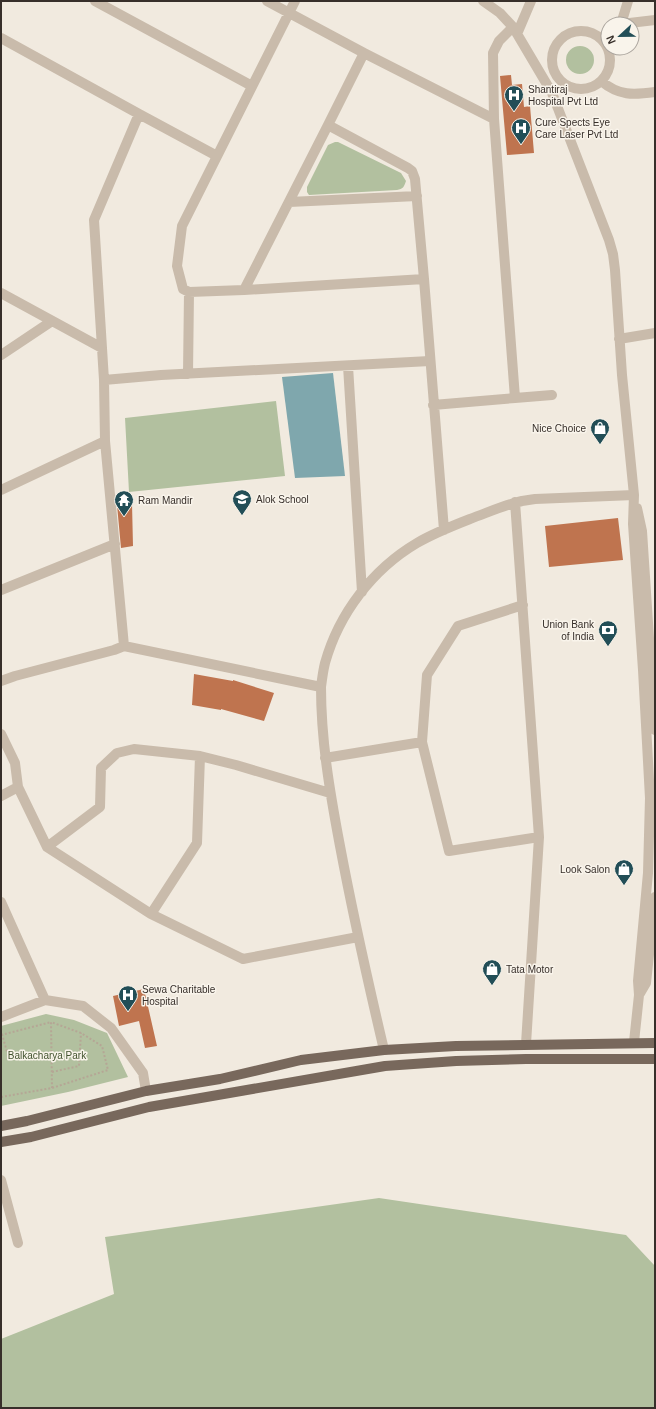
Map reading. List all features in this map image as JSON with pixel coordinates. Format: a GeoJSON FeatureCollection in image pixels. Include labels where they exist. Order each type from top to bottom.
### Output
{"type":"FeatureCollection","features":[{"type":"Feature","properties":{"kind":"main road"},"geometry":{"type":"LineString","coordinates":[[1,1126],[27,1121],[146,1091],[220,1079],[301,1060],[384,1050],[456,1046],[634,1042],[655,1043]]}},
{"type":"Feature","properties":{"kind":"main road"},"geometry":{"type":"LineString","coordinates":[[1,1142],[30,1137],[149,1107],[385,1066],[456,1061],[526,1059],[655,1059]]}},
{"type":"Feature","properties":{"kind":"street"},"geometry":{"type":"LineString","coordinates":[[95,1],[252,86]]}},
{"type":"Feature","properties":{"kind":"street"},"geometry":{"type":"LineString","coordinates":[[267,1],[364,53],[494,119]]}},
{"type":"Feature","properties":{"kind":"street"},"geometry":{"type":"LineString","coordinates":[[296,1],[182,226],[177,266],[183,289],[189,292],[244,290],[424,279]]}},
{"type":"Feature","properties":{"kind":"street"},"geometry":{"type":"LineString","coordinates":[[483,1],[500,12],[515,31],[552,93],[609,240],[613,254],[619,338],[634,495],[634,531],[647,603],[650,670],[655,730]]}},
{"type":"Feature","properties":{"kind":"street"},"geometry":{"type":"LineString","coordinates":[[514,398],[494,119],[493,53],[499,42],[515,31],[531,1]]}},
{"type":"Feature","properties":{"kind":"street"},"geometry":{"type":"LineString","coordinates":[[623,16],[628,1]]}},
{"type":"Feature","properties":{"kind":"street"},"geometry":{"type":"LineString","coordinates":[[640,22],[655,20]]}},
{"type":"Feature","properties":{"kind":"street"},"geometry":{"type":"LineString","coordinates":[[600,40],[589,32],[580,31],[570,34],[562,39],[556,46],[553,55],[553,65],[556,74],[562,82],[570,87],[587,89],[601,82],[606,76],[609,68],[610,56]]}},
{"type":"Feature","properties":{"kind":"street"},"geometry":{"type":"LineString","coordinates":[[1,38],[217,156]]}},
{"type":"Feature","properties":{"kind":"street"},"geometry":{"type":"LineString","coordinates":[[244,290],[364,53]]}},
{"type":"Feature","properties":{"kind":"street"},"geometry":{"type":"LineString","coordinates":[[552,93],[562,82]]}},
{"type":"Feature","properties":{"kind":"street"},"geometry":{"type":"LineString","coordinates":[[601,82],[623,93],[637,94],[655,92]]}},
{"type":"Feature","properties":{"kind":"street"},"geometry":{"type":"LineString","coordinates":[[124,646],[105,441],[104,380],[94,220],[139,114]]}},
{"type":"Feature","properties":{"kind":"street"},"geometry":{"type":"LineString","coordinates":[[328,125],[408,168],[414,175],[417,196],[444,530]]}},
{"type":"Feature","properties":{"kind":"street"},"geometry":{"type":"LineString","coordinates":[[289,202],[417,196]]}},
{"type":"Feature","properties":{"kind":"street"},"geometry":{"type":"LineString","coordinates":[[1,292],[102,348]]}},
{"type":"Feature","properties":{"kind":"street"},"geometry":{"type":"LineString","coordinates":[[188,374],[189,292]]}},
{"type":"Feature","properties":{"kind":"street"},"geometry":{"type":"LineString","coordinates":[[1,355],[52,320]]}},
{"type":"Feature","properties":{"kind":"street"},"geometry":{"type":"LineString","coordinates":[[619,338],[655,333]]}},
{"type":"Feature","properties":{"kind":"street"},"geometry":{"type":"LineString","coordinates":[[104,380],[430,361]]}},
{"type":"Feature","properties":{"kind":"street"},"geometry":{"type":"LineString","coordinates":[[348,366],[362,592]]}},
{"type":"Feature","properties":{"kind":"street"},"geometry":{"type":"LineString","coordinates":[[433,406],[552,395]]}},
{"type":"Feature","properties":{"kind":"street"},"geometry":{"type":"LineString","coordinates":[[1,490],[105,441]]}},
{"type":"Feature","properties":{"kind":"street"},"geometry":{"type":"LineString","coordinates":[[384,1050],[358,937],[330,793],[325,758],[321,710],[321,687],[324,664],[331,646],[341,624],[352,605],[362,592],[382,569],[418,542],[515,502],[535,499],[634,495]]}},
{"type":"Feature","properties":{"kind":"street"},"geometry":{"type":"LineString","coordinates":[[515,502],[539,837],[526,1044]]}},
{"type":"Feature","properties":{"kind":"street"},"geometry":{"type":"LineString","coordinates":[[1,590],[114,544]]}},
{"type":"Feature","properties":{"kind":"street"},"geometry":{"type":"LineString","coordinates":[[523,605],[458,626],[427,675],[422,742],[448,851],[539,837]]}},
{"type":"Feature","properties":{"kind":"street"},"geometry":{"type":"LineString","coordinates":[[1,681],[124,646],[321,687]]}},
{"type":"Feature","properties":{"kind":"street"},"geometry":{"type":"LineString","coordinates":[[634,1042],[639,995],[638,981],[652,873],[650,798],[650,670]]}},
{"type":"Feature","properties":{"kind":"street"},"geometry":{"type":"LineString","coordinates":[[1,734],[15,763],[18,787],[48,847],[151,914],[243,959],[358,937]]}},
{"type":"Feature","properties":{"kind":"street"},"geometry":{"type":"LineString","coordinates":[[325,758],[422,742]]}},
{"type":"Feature","properties":{"kind":"street"},"geometry":{"type":"LineString","coordinates":[[48,847],[100,807],[101,768],[117,753],[134,749],[200,756],[330,793]]}},
{"type":"Feature","properties":{"kind":"street"},"geometry":{"type":"LineString","coordinates":[[151,914],[197,843],[200,756]]}},
{"type":"Feature","properties":{"kind":"street"},"geometry":{"type":"LineString","coordinates":[[1,796],[18,787]]}},
{"type":"Feature","properties":{"kind":"street"},"geometry":{"type":"LineString","coordinates":[[639,995],[646,983],[655,897]]}},
{"type":"Feature","properties":{"kind":"street"},"geometry":{"type":"LineString","coordinates":[[1,902],[45,1000]]}},
{"type":"Feature","properties":{"kind":"street"},"geometry":{"type":"LineString","coordinates":[[1,1017],[45,1000],[83,1006],[111,1028],[143,1073],[146,1091]]}},
{"type":"Feature","properties":{"kind":"street"},"geometry":{"type":"LineString","coordinates":[[1,1180],[18,1243]]}},
{"type":"Feature","properties":{"kind":"path"},"geometry":{"type":"LineString","coordinates":[[51,1022],[52,1088]]}},
{"type":"Feature","properties":{"kind":"path"},"geometry":{"type":"LineString","coordinates":[[1,1097],[52,1088],[108,1070],[102,1046],[81,1032],[51,1022],[2,1034],[7,1052]]}},
{"type":"Feature","properties":{"kind":"path"},"geometry":{"type":"LineString","coordinates":[[52,1072],[79,1066],[81,1032]]}},
{"type":"Feature","properties":{"kind":"green space"},"geometry":{"type":"Polygon","coordinates":[[[580,46],[586,47],[590,50],[593,54],[593,66],[590,70],[586,73],[580,74],[574,73],[570,70],[567,66],[566,60],[567,54],[570,50],[574,47],[580,46]]]}},
{"type":"Feature","properties":{"kind":"green space"},"geometry":{"type":"Polygon","coordinates":[[[338,142],[401,173],[406,181],[404,186],[397,190],[309,195],[307,192],[307,187],[328,145],[338,142]]]}},
{"type":"Feature","properties":{"kind":"green space"},"geometry":{"type":"Polygon","coordinates":[[[276,401],[285,476],[129,492],[125,418],[276,401]]]}},
{"type":"Feature","properties":{"kind":"green space","name":"Balkacharya Park"},"geometry":{"type":"Polygon","coordinates":[[[46,1014],[74,1020],[107,1033],[128,1077],[68,1092],[1,1106],[1,1026],[46,1014]]]}},
{"type":"Feature","properties":{"kind":"green space"},"geometry":{"type":"Polygon","coordinates":[[[379,1198],[626,1235],[655,1266],[655,1408],[1,1408],[1,1339],[114,1294],[105,1237],[379,1198]]]}},
{"type":"Feature","properties":{"kind":"water"},"geometry":{"type":"Polygon","coordinates":[[[333,373],[345,476],[295,478],[282,377],[333,373]]]}},
{"type":"Feature","properties":{"kind":"building"},"geometry":{"type":"Polygon","coordinates":[[[511,75],[512,85],[522,84],[524,107],[530,106],[534,153],[507,155],[500,76],[511,75]]]}},
{"type":"Feature","properties":{"kind":"building","name":"Ram Mandir"},"geometry":{"type":"Polygon","coordinates":[[[132,503],[133,546],[121,548],[117,505],[132,503]]]}},
{"type":"Feature","properties":{"kind":"building"},"geometry":{"type":"Polygon","coordinates":[[[618,518],[623,560],[549,567],[545,526],[618,518]]]}},
{"type":"Feature","properties":{"kind":"building"},"geometry":{"type":"Polygon","coordinates":[[[194,674],[233,680],[274,693],[264,721],[221,709],[192,705],[194,674]]]}},
{"type":"Feature","properties":{"kind":"building"},"geometry":{"type":"Polygon","coordinates":[[[144,989],[157,1046],[145,1048],[139,1021],[119,1026],[113,996],[144,989]]]}},
{"type":"Feature","properties":{"kind":"place","name":"Shantiraj Hospital Pvt Ltd"},"geometry":{"type":"Point","coordinates":[514,112]}},
{"type":"Feature","properties":{"kind":"place","name":"Cure Spects Eye Care Laser Pvt Ltd"},"geometry":{"type":"Point","coordinates":[521,145]}},
{"type":"Feature","properties":{"kind":"place","name":"Nice Choice"},"geometry":{"type":"Point","coordinates":[600,445]}},
{"type":"Feature","properties":{"kind":"place","name":"Alok School"},"geometry":{"type":"Point","coordinates":[242,516]}},
{"type":"Feature","properties":{"kind":"place","name":"Ram Mandir"},"geometry":{"type":"Point","coordinates":[124,517]}},
{"type":"Feature","properties":{"kind":"place","name":"Union Bank of India"},"geometry":{"type":"Point","coordinates":[608,647]}},
{"type":"Feature","properties":{"kind":"place","name":"Look Salon"},"geometry":{"type":"Point","coordinates":[624,886]}},
{"type":"Feature","properties":{"kind":"place","name":"Tata Motor"},"geometry":{"type":"Point","coordinates":[492,986]}},
{"type":"Feature","properties":{"kind":"place","name":"Sewa Charitable Hospital"},"geometry":{"type":"Point","coordinates":[128,1012]}}]}
